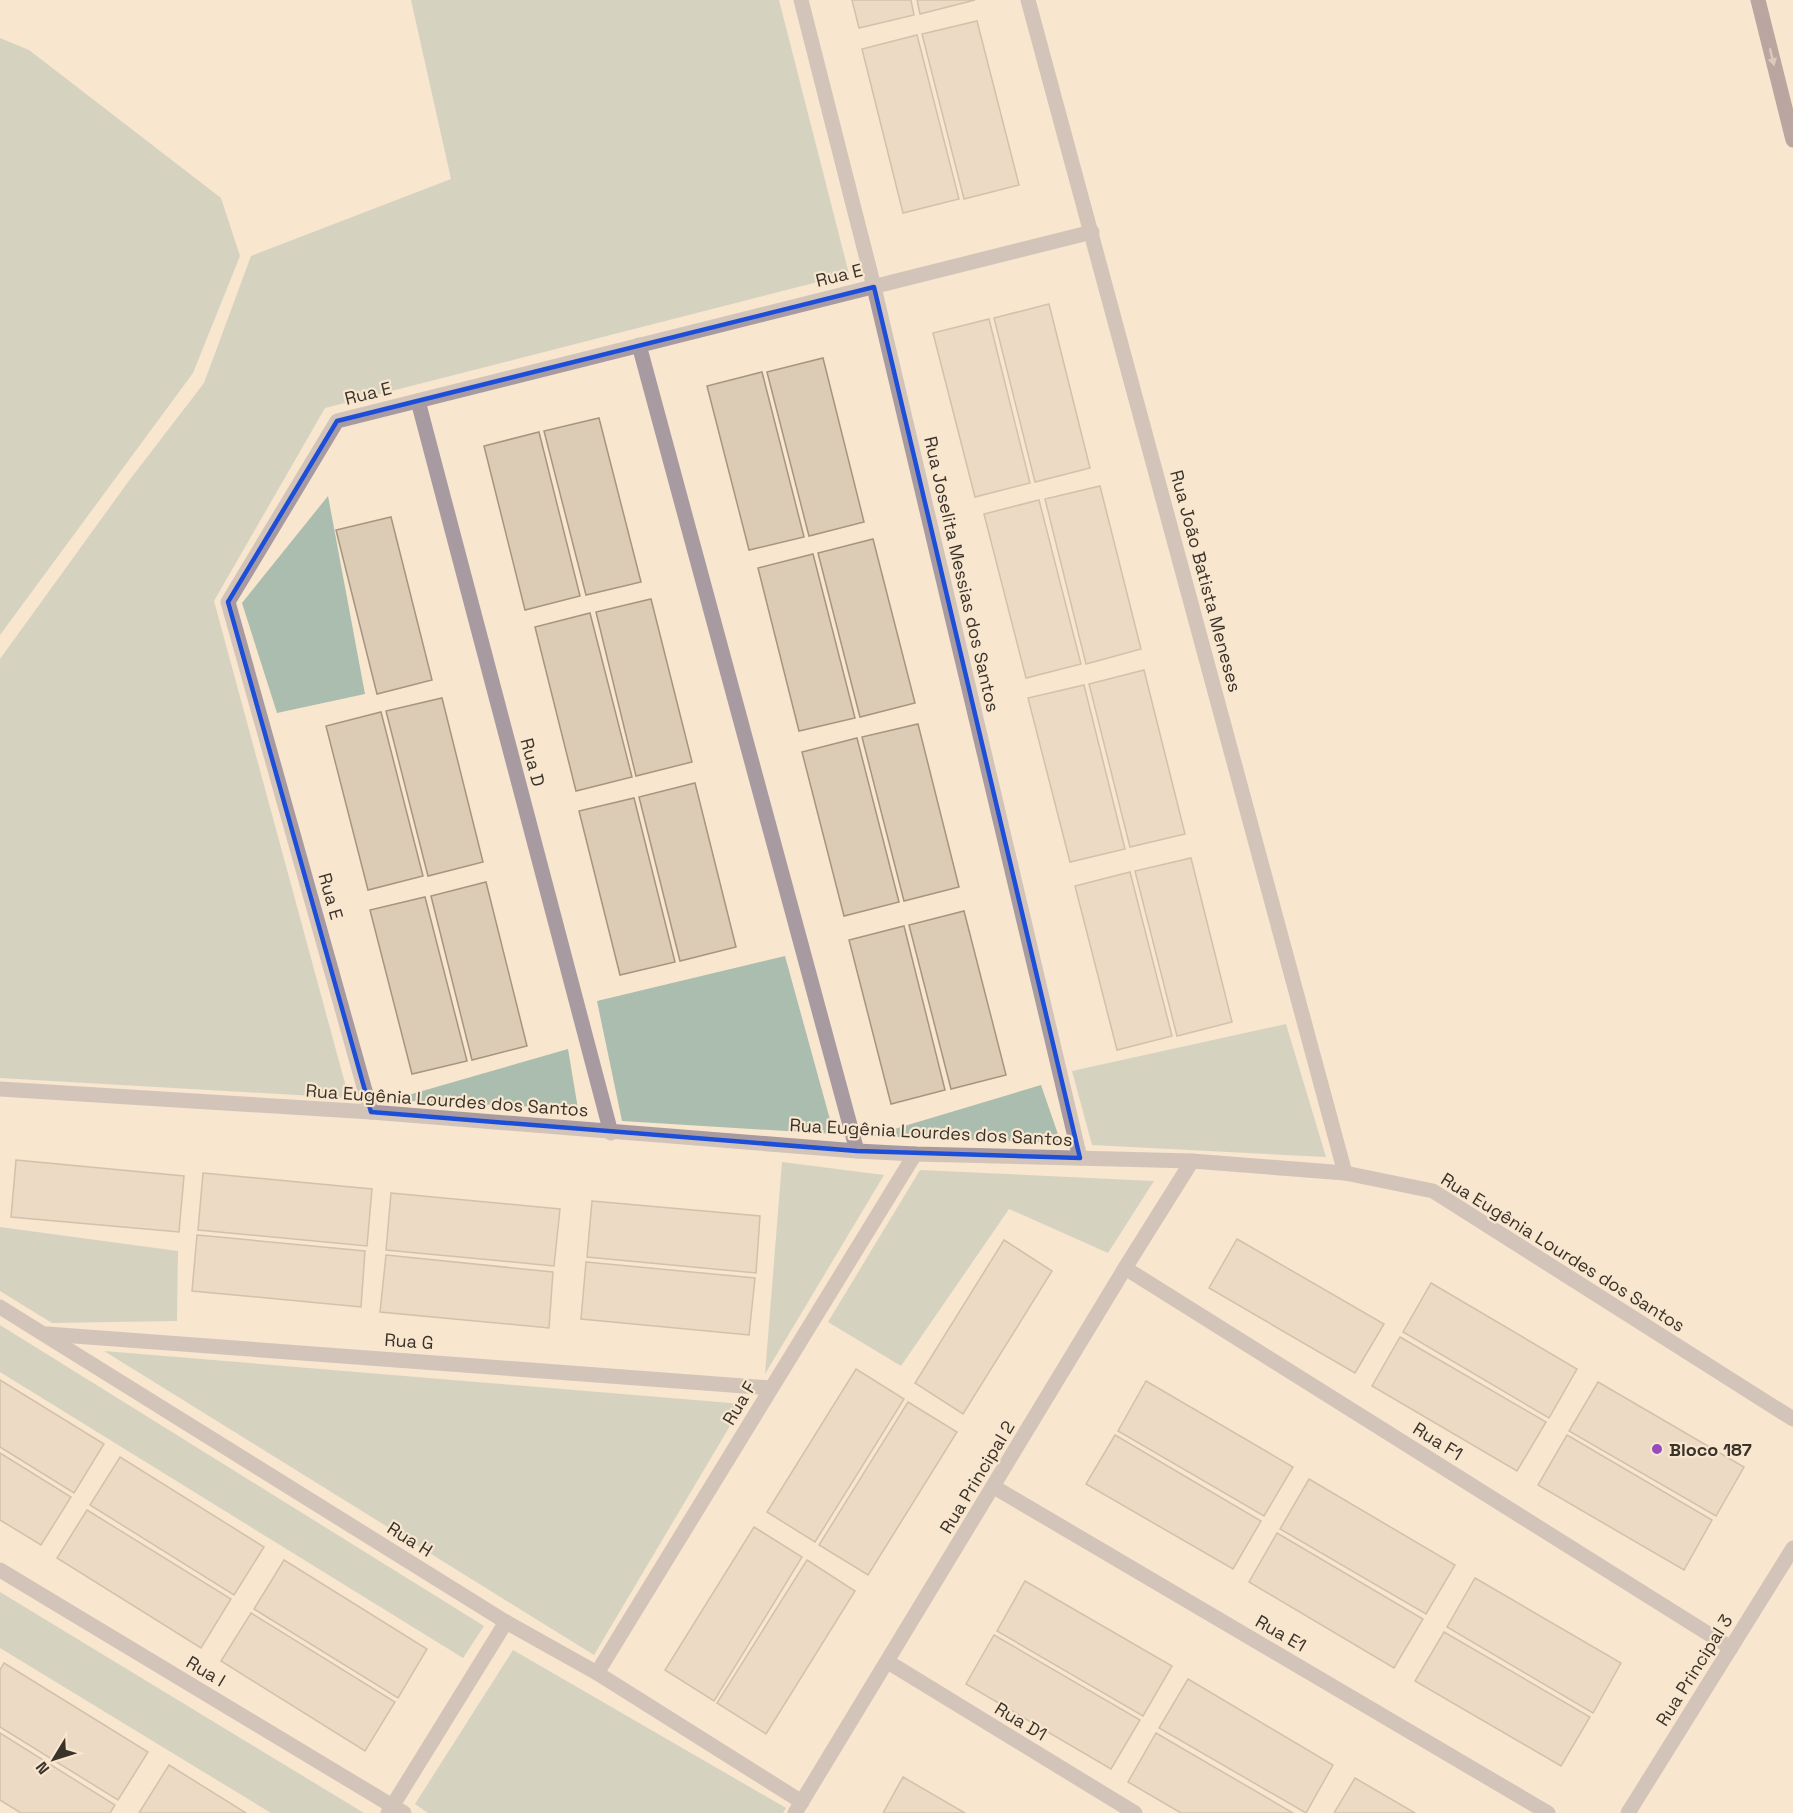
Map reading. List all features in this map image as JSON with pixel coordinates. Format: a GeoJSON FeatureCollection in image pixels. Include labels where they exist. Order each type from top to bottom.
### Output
{"type":"FeatureCollection","features":[{"type":"Feature","properties":{"kind":"main road"},"geometry":{"type":"LineString","coordinates":[[1758,0],[1793,140]]}},
{"type":"Feature","properties":{"kind":"street","name":"Rua Joselita Messias dos Santos"},"geometry":{"type":"LineString","coordinates":[[801,0],[874,287],[1080,1158]]}},
{"type":"Feature","properties":{"kind":"street","name":"Rua João Batista Meneses"},"geometry":{"type":"LineString","coordinates":[[1028,0],[1345,1173]]}},
{"type":"Feature","properties":{"kind":"street","name":"Rua E"},"geometry":{"type":"LineString","coordinates":[[371,1112],[228,602],[337,421],[1092,232]]}},
{"type":"Feature","properties":{"kind":"street"},"geometry":{"type":"LineString","coordinates":[[639,345],[857,1150]]}},
{"type":"Feature","properties":{"kind":"street","name":"Rua D"},"geometry":{"type":"LineString","coordinates":[[418,400],[611,1132]]}},
{"type":"Feature","properties":{"kind":"street","name":"Rua Eugênia Lourdes dos Santos"},"geometry":{"type":"LineString","coordinates":[[0,1089],[371,1112],[915,1154],[1192,1161],[1345,1173],[1433,1191],[1793,1419]]}},
{"type":"Feature","properties":{"kind":"street","name":"Rua F"},"geometry":{"type":"LineString","coordinates":[[597,1673],[915,1154]]}},
{"type":"Feature","properties":{"kind":"street","name":"Rua Principal 2"},"geometry":{"type":"LineString","coordinates":[[799,1808],[1192,1161]]}},
{"type":"Feature","properties":{"kind":"street","name":"Rua F1"},"geometry":{"type":"LineString","coordinates":[[1125,1268],[1731,1647]]}},
{"type":"Feature","properties":{"kind":"street","name":"Rua H"},"geometry":{"type":"LineString","coordinates":[[0,1306],[506,1622],[597,1673],[799,1808]]}},
{"type":"Feature","properties":{"kind":"street","name":"Rua G"},"geometry":{"type":"LineString","coordinates":[[44,1334],[771,1388]]}},
{"type":"Feature","properties":{"kind":"street","name":"Rua E1"},"geometry":{"type":"LineString","coordinates":[[994,1488],[1548,1813]]}},
{"type":"Feature","properties":{"kind":"street","name":"Rua Principal 3"},"geometry":{"type":"LineString","coordinates":[[1628,1813],[1793,1548]]}},
{"type":"Feature","properties":{"kind":"street","name":"Rua I"},"geometry":{"type":"LineString","coordinates":[[0,1570],[395,1811]]}},
{"type":"Feature","properties":{"kind":"street"},"geometry":{"type":"LineString","coordinates":[[395,1811],[506,1622]]}},
{"type":"Feature","properties":{"kind":"street","name":"Rua D1"},"geometry":{"type":"LineString","coordinates":[[888,1662],[1135,1813]]}},
{"type":"Feature","properties":{"kind":"highlighted area"},"geometry":{"type":"Polygon","coordinates":[[[874,287],[1080,1158],[857,1151],[371,1112],[228,602],[337,421],[874,287]]]}},
{"type":"Feature","properties":{"kind":"green space"},"geometry":{"type":"Polygon","coordinates":[[[411,0],[779,0],[849,274],[325,408],[214,601],[349,1098],[0,1078],[0,659],[128,482],[204,383],[251,256],[451,179],[411,0]]]}},
{"type":"Feature","properties":{"kind":"green space"},"geometry":{"type":"Polygon","coordinates":[[[0,38],[29,50],[221,198],[240,256],[193,373],[0,635],[0,38]]]}},
{"type":"Feature","properties":{"kind":"green space"},"geometry":{"type":"Polygon","coordinates":[[[328,496],[365,694],[277,713],[242,603],[328,496]]]}},
{"type":"Feature","properties":{"kind":"green space"},"geometry":{"type":"Polygon","coordinates":[[[785,956],[834,1134],[622,1121],[597,1001],[785,956]]]}},
{"type":"Feature","properties":{"kind":"green space"},"geometry":{"type":"Polygon","coordinates":[[[1286,1024],[1326,1157],[1092,1145],[1072,1071],[1286,1024]]]}},
{"type":"Feature","properties":{"kind":"green space"},"geometry":{"type":"Polygon","coordinates":[[[568,1049],[578,1109],[391,1100],[568,1049]]]}},
{"type":"Feature","properties":{"kind":"green space"},"geometry":{"type":"Polygon","coordinates":[[[1041,1085],[1061,1143],[871,1136],[1041,1085]]]}},
{"type":"Feature","properties":{"kind":"green space"},"geometry":{"type":"Polygon","coordinates":[[[782,1162],[884,1175],[765,1374],[782,1162]]]}},
{"type":"Feature","properties":{"kind":"green space"},"geometry":{"type":"Polygon","coordinates":[[[920,1170],[1154,1181],[1108,1253],[1009,1209],[901,1366],[828,1322],[920,1170]]]}},
{"type":"Feature","properties":{"kind":"green space"},"geometry":{"type":"Polygon","coordinates":[[[0,1227],[178,1251],[177,1321],[52,1323],[0,1291],[0,1227]]]}},
{"type":"Feature","properties":{"kind":"green space"},"geometry":{"type":"Polygon","coordinates":[[[0,1325],[484,1626],[463,1658],[0,1372],[0,1325]]]}},
{"type":"Feature","properties":{"kind":"green space"},"geometry":{"type":"Polygon","coordinates":[[[104,1351],[743,1404],[594,1655],[104,1351]]]}},
{"type":"Feature","properties":{"kind":"green space"},"geometry":{"type":"Polygon","coordinates":[[[0,1592],[364,1813],[271,1813],[0,1648],[0,1592]]]}},
{"type":"Feature","properties":{"kind":"green space"},"geometry":{"type":"Polygon","coordinates":[[[513,1650],[786,1808],[783,1813],[428,1813],[415,1804],[513,1650]]]}},
{"type":"Feature","properties":{"kind":"building"},"geometry":{"type":"Polygon","coordinates":[[[852,0],[911,0],[914,15],[859,28],[852,0]]]}},
{"type":"Feature","properties":{"kind":"building"},"geometry":{"type":"Polygon","coordinates":[[[917,0],[975,0],[920,14],[917,0]]]}},
{"type":"Feature","properties":{"kind":"building"},"geometry":{"type":"Polygon","coordinates":[[[977,21],[1019,185],[964,199],[922,34],[977,21]]]}},
{"type":"Feature","properties":{"kind":"building"},"geometry":{"type":"Polygon","coordinates":[[[917,35],[959,199],[903,213],[862,49],[917,35]]]}},
{"type":"Feature","properties":{"kind":"building"},"geometry":{"type":"Polygon","coordinates":[[[1049,304],[1090,468],[1035,482],[994,318],[1049,304]]]}},
{"type":"Feature","properties":{"kind":"building"},"geometry":{"type":"Polygon","coordinates":[[[989,319],[1030,483],[975,497],[933,333],[989,319]]]}},
{"type":"Feature","properties":{"kind":"building"},"geometry":{"type":"Polygon","coordinates":[[[823,358],[864,522],[809,536],[767,372],[823,358]]]}},
{"type":"Feature","properties":{"kind":"building"},"geometry":{"type":"Polygon","coordinates":[[[762,372],[804,537],[749,550],[707,386],[762,372]]]}},
{"type":"Feature","properties":{"kind":"building"},"geometry":{"type":"Polygon","coordinates":[[[599,418],[641,582],[586,595],[544,431],[599,418]]]}},
{"type":"Feature","properties":{"kind":"building"},"geometry":{"type":"Polygon","coordinates":[[[539,432],[580,596],[525,610],[484,446],[539,432]]]}},
{"type":"Feature","properties":{"kind":"building"},"geometry":{"type":"Polygon","coordinates":[[[1100,486],[1141,649],[1086,664],[1045,499],[1100,486]]]}},
{"type":"Feature","properties":{"kind":"building"},"geometry":{"type":"Polygon","coordinates":[[[1039,500],[1081,664],[1026,678],[984,514],[1039,500]]]}},
{"type":"Feature","properties":{"kind":"building"},"geometry":{"type":"Polygon","coordinates":[[[391,517],[432,680],[377,694],[336,530],[391,517]]]}},
{"type":"Feature","properties":{"kind":"building"},"geometry":{"type":"Polygon","coordinates":[[[873,539],[915,703],[860,717],[818,553],[873,539]]]}},
{"type":"Feature","properties":{"kind":"building"},"geometry":{"type":"Polygon","coordinates":[[[813,554],[855,718],[799,731],[758,568],[813,554]]]}},
{"type":"Feature","properties":{"kind":"building"},"geometry":{"type":"Polygon","coordinates":[[[651,599],[692,762],[636,776],[596,612],[651,599]]]}},
{"type":"Feature","properties":{"kind":"building"},"geometry":{"type":"Polygon","coordinates":[[[590,613],[632,777],[576,791],[535,627],[590,613]]]}},
{"type":"Feature","properties":{"kind":"building"},"geometry":{"type":"Polygon","coordinates":[[[1144,670],[1185,834],[1130,847],[1089,684],[1144,670]]]}},
{"type":"Feature","properties":{"kind":"building"},"geometry":{"type":"Polygon","coordinates":[[[1084,685],[1125,849],[1070,862],[1028,698],[1084,685]]]}},
{"type":"Feature","properties":{"kind":"building"},"geometry":{"type":"Polygon","coordinates":[[[442,698],[483,862],[428,876],[386,711],[442,698]]]}},
{"type":"Feature","properties":{"kind":"building"},"geometry":{"type":"Polygon","coordinates":[[[381,712],[423,876],[368,890],[326,726],[381,712]]]}},
{"type":"Feature","properties":{"kind":"building"},"geometry":{"type":"Polygon","coordinates":[[[918,724],[959,887],[904,901],[862,737],[918,724]]]}},
{"type":"Feature","properties":{"kind":"building"},"geometry":{"type":"Polygon","coordinates":[[[857,738],[899,902],[844,916],[802,752],[857,738]]]}},
{"type":"Feature","properties":{"kind":"building"},"geometry":{"type":"Polygon","coordinates":[[[695,783],[736,947],[680,961],[639,797],[695,783]]]}},
{"type":"Feature","properties":{"kind":"building"},"geometry":{"type":"Polygon","coordinates":[[[634,798],[675,962],[620,975],[579,811],[634,798]]]}},
{"type":"Feature","properties":{"kind":"building"},"geometry":{"type":"Polygon","coordinates":[[[1191,858],[1232,1022],[1177,1036],[1135,871],[1191,858]]]}},
{"type":"Feature","properties":{"kind":"building"},"geometry":{"type":"Polygon","coordinates":[[[1130,872],[1172,1036],[1117,1050],[1075,886],[1130,872]]]}},
{"type":"Feature","properties":{"kind":"building"},"geometry":{"type":"Polygon","coordinates":[[[486,882],[527,1046],[472,1060],[431,896],[486,882]]]}},
{"type":"Feature","properties":{"kind":"building"},"geometry":{"type":"Polygon","coordinates":[[[425,897],[467,1061],[412,1074],[370,910],[425,897]]]}},
{"type":"Feature","properties":{"kind":"building"},"geometry":{"type":"Polygon","coordinates":[[[964,911],[1006,1075],[951,1089],[909,925],[964,911]]]}},
{"type":"Feature","properties":{"kind":"building"},"geometry":{"type":"Polygon","coordinates":[[[904,926],[945,1090],[891,1104],[849,940],[904,926]]]}},
{"type":"Feature","properties":{"kind":"building"},"geometry":{"type":"Polygon","coordinates":[[[16,1160],[184,1176],[179,1232],[11,1217],[16,1160]]]}},
{"type":"Feature","properties":{"kind":"building"},"geometry":{"type":"Polygon","coordinates":[[[203,1173],[372,1189],[367,1246],[198,1230],[203,1173]]]}},
{"type":"Feature","properties":{"kind":"building"},"geometry":{"type":"Polygon","coordinates":[[[391,1193],[560,1209],[554,1266],[386,1250],[391,1193]]]}},
{"type":"Feature","properties":{"kind":"building"},"geometry":{"type":"Polygon","coordinates":[[[592,1201],[760,1216],[756,1273],[587,1257],[592,1201]]]}},
{"type":"Feature","properties":{"kind":"building"},"geometry":{"type":"Polygon","coordinates":[[[197,1235],[365,1251],[361,1307],[192,1291],[197,1235]]]}},
{"type":"Feature","properties":{"kind":"building"},"geometry":{"type":"Polygon","coordinates":[[[1237,1239],[1384,1324],[1355,1373],[1209,1288],[1237,1239]]]}},
{"type":"Feature","properties":{"kind":"building"},"geometry":{"type":"Polygon","coordinates":[[[1004,1240],[1052,1271],[963,1414],[915,1383],[1004,1240]]]}},
{"type":"Feature","properties":{"kind":"building"},"geometry":{"type":"Polygon","coordinates":[[[386,1255],[553,1272],[549,1328],[380,1312],[386,1255]]]}},
{"type":"Feature","properties":{"kind":"building"},"geometry":{"type":"Polygon","coordinates":[[[586,1262],[755,1278],[749,1335],[581,1319],[586,1262]]]}},
{"type":"Feature","properties":{"kind":"building"},"geometry":{"type":"Polygon","coordinates":[[[1431,1283],[1577,1369],[1549,1418],[1403,1332],[1431,1283]]]}},
{"type":"Feature","properties":{"kind":"building"},"geometry":{"type":"Polygon","coordinates":[[[1400,1337],[1546,1422],[1517,1471],[1372,1386],[1400,1337]]]}},
{"type":"Feature","properties":{"kind":"building"},"geometry":{"type":"Polygon","coordinates":[[[856,1369],[904,1399],[815,1542],[767,1512],[856,1369]]]}},
{"type":"Feature","properties":{"kind":"building"},"geometry":{"type":"Polygon","coordinates":[[[0,1380],[104,1444],[74,1493],[0,1447],[0,1380]]]}},
{"type":"Feature","properties":{"kind":"building"},"geometry":{"type":"Polygon","coordinates":[[[1146,1381],[1293,1467],[1264,1516],[1118,1431],[1146,1381]]]}},
{"type":"Feature","properties":{"kind":"building","name":"Bloco 187"},"geometry":{"type":"Polygon","coordinates":[[[1598,1382],[1744,1467],[1716,1516],[1569,1431],[1598,1382]]]}},
{"type":"Feature","properties":{"kind":"building"},"geometry":{"type":"Polygon","coordinates":[[[908,1402],[957,1432],[868,1575],[819,1545],[908,1402]]]}},
{"type":"Feature","properties":{"kind":"building"},"geometry":{"type":"Polygon","coordinates":[[[1115,1435],[1261,1521],[1233,1569],[1086,1484],[1115,1435]]]}},
{"type":"Feature","properties":{"kind":"building"},"geometry":{"type":"Polygon","coordinates":[[[1567,1435],[1712,1520],[1684,1570],[1538,1485],[1567,1435]]]}},
{"type":"Feature","properties":{"kind":"building"},"geometry":{"type":"Polygon","coordinates":[[[0,1453],[71,1497],[41,1545],[0,1520],[0,1453]]]}},
{"type":"Feature","properties":{"kind":"building"},"geometry":{"type":"Polygon","coordinates":[[[120,1457],[264,1547],[234,1595],[90,1505],[120,1457]]]}},
{"type":"Feature","properties":{"kind":"building"},"geometry":{"type":"Polygon","coordinates":[[[1309,1479],[1455,1565],[1426,1614],[1280,1529],[1309,1479]]]}},
{"type":"Feature","properties":{"kind":"building"},"geometry":{"type":"Polygon","coordinates":[[[87,1510],[231,1599],[201,1648],[57,1558],[87,1510]]]}},
{"type":"Feature","properties":{"kind":"building"},"geometry":{"type":"Polygon","coordinates":[[[754,1527],[802,1557],[714,1701],[665,1670],[754,1527]]]}},
{"type":"Feature","properties":{"kind":"building"},"geometry":{"type":"Polygon","coordinates":[[[1277,1533],[1423,1619],[1394,1668],[1249,1582],[1277,1533]]]}},
{"type":"Feature","properties":{"kind":"building"},"geometry":{"type":"Polygon","coordinates":[[[284,1560],[427,1649],[398,1698],[254,1609],[284,1560]]]}},
{"type":"Feature","properties":{"kind":"building"},"geometry":{"type":"Polygon","coordinates":[[[807,1560],[855,1591],[766,1734],[717,1703],[807,1560]]]}},
{"type":"Feature","properties":{"kind":"building"},"geometry":{"type":"Polygon","coordinates":[[[1475,1578],[1621,1663],[1593,1713],[1447,1627],[1475,1578]]]}},
{"type":"Feature","properties":{"kind":"building"},"geometry":{"type":"Polygon","coordinates":[[[1025,1581],[1172,1666],[1143,1716],[997,1631],[1025,1581]]]}},
{"type":"Feature","properties":{"kind":"building"},"geometry":{"type":"Polygon","coordinates":[[[251,1613],[395,1702],[365,1751],[221,1661],[251,1613]]]}},
{"type":"Feature","properties":{"kind":"building"},"geometry":{"type":"Polygon","coordinates":[[[1444,1632],[1590,1717],[1561,1766],[1415,1681],[1444,1632]]]}},
{"type":"Feature","properties":{"kind":"building"},"geometry":{"type":"Polygon","coordinates":[[[994,1635],[1140,1720],[1111,1769],[966,1684],[994,1635]]]}},
{"type":"Feature","properties":{"kind":"building"},"geometry":{"type":"Polygon","coordinates":[[[4,1663],[148,1752],[118,1800],[0,1727],[0,1670],[4,1663]]]}},
{"type":"Feature","properties":{"kind":"building"},"geometry":{"type":"Polygon","coordinates":[[[1188,1679],[1333,1765],[1306,1813],[1159,1728],[1188,1679]]]}},
{"type":"Feature","properties":{"kind":"building"},"geometry":{"type":"Polygon","coordinates":[[[0,1733],[115,1805],[110,1813],[21,1813],[0,1800],[0,1733]]]}},
{"type":"Feature","properties":{"kind":"building"},"geometry":{"type":"Polygon","coordinates":[[[1156,1733],[1293,1813],[1181,1813],[1128,1782],[1156,1733]]]}},
{"type":"Feature","properties":{"kind":"building"},"geometry":{"type":"Polygon","coordinates":[[[169,1765],[246,1813],[139,1813],[169,1765]]]}},
{"type":"Feature","properties":{"kind":"building"},"geometry":{"type":"Polygon","coordinates":[[[903,1777],[965,1813],[883,1813],[903,1777]]]}},
{"type":"Feature","properties":{"kind":"building"},"geometry":{"type":"Polygon","coordinates":[[[1355,1778],[1415,1813],[1334,1813],[1355,1778]]]}},
{"type":"Feature","properties":{"kind":"place","name":"Bloco 187"},"geometry":{"type":"Point","coordinates":[1657,1449]}}]}
